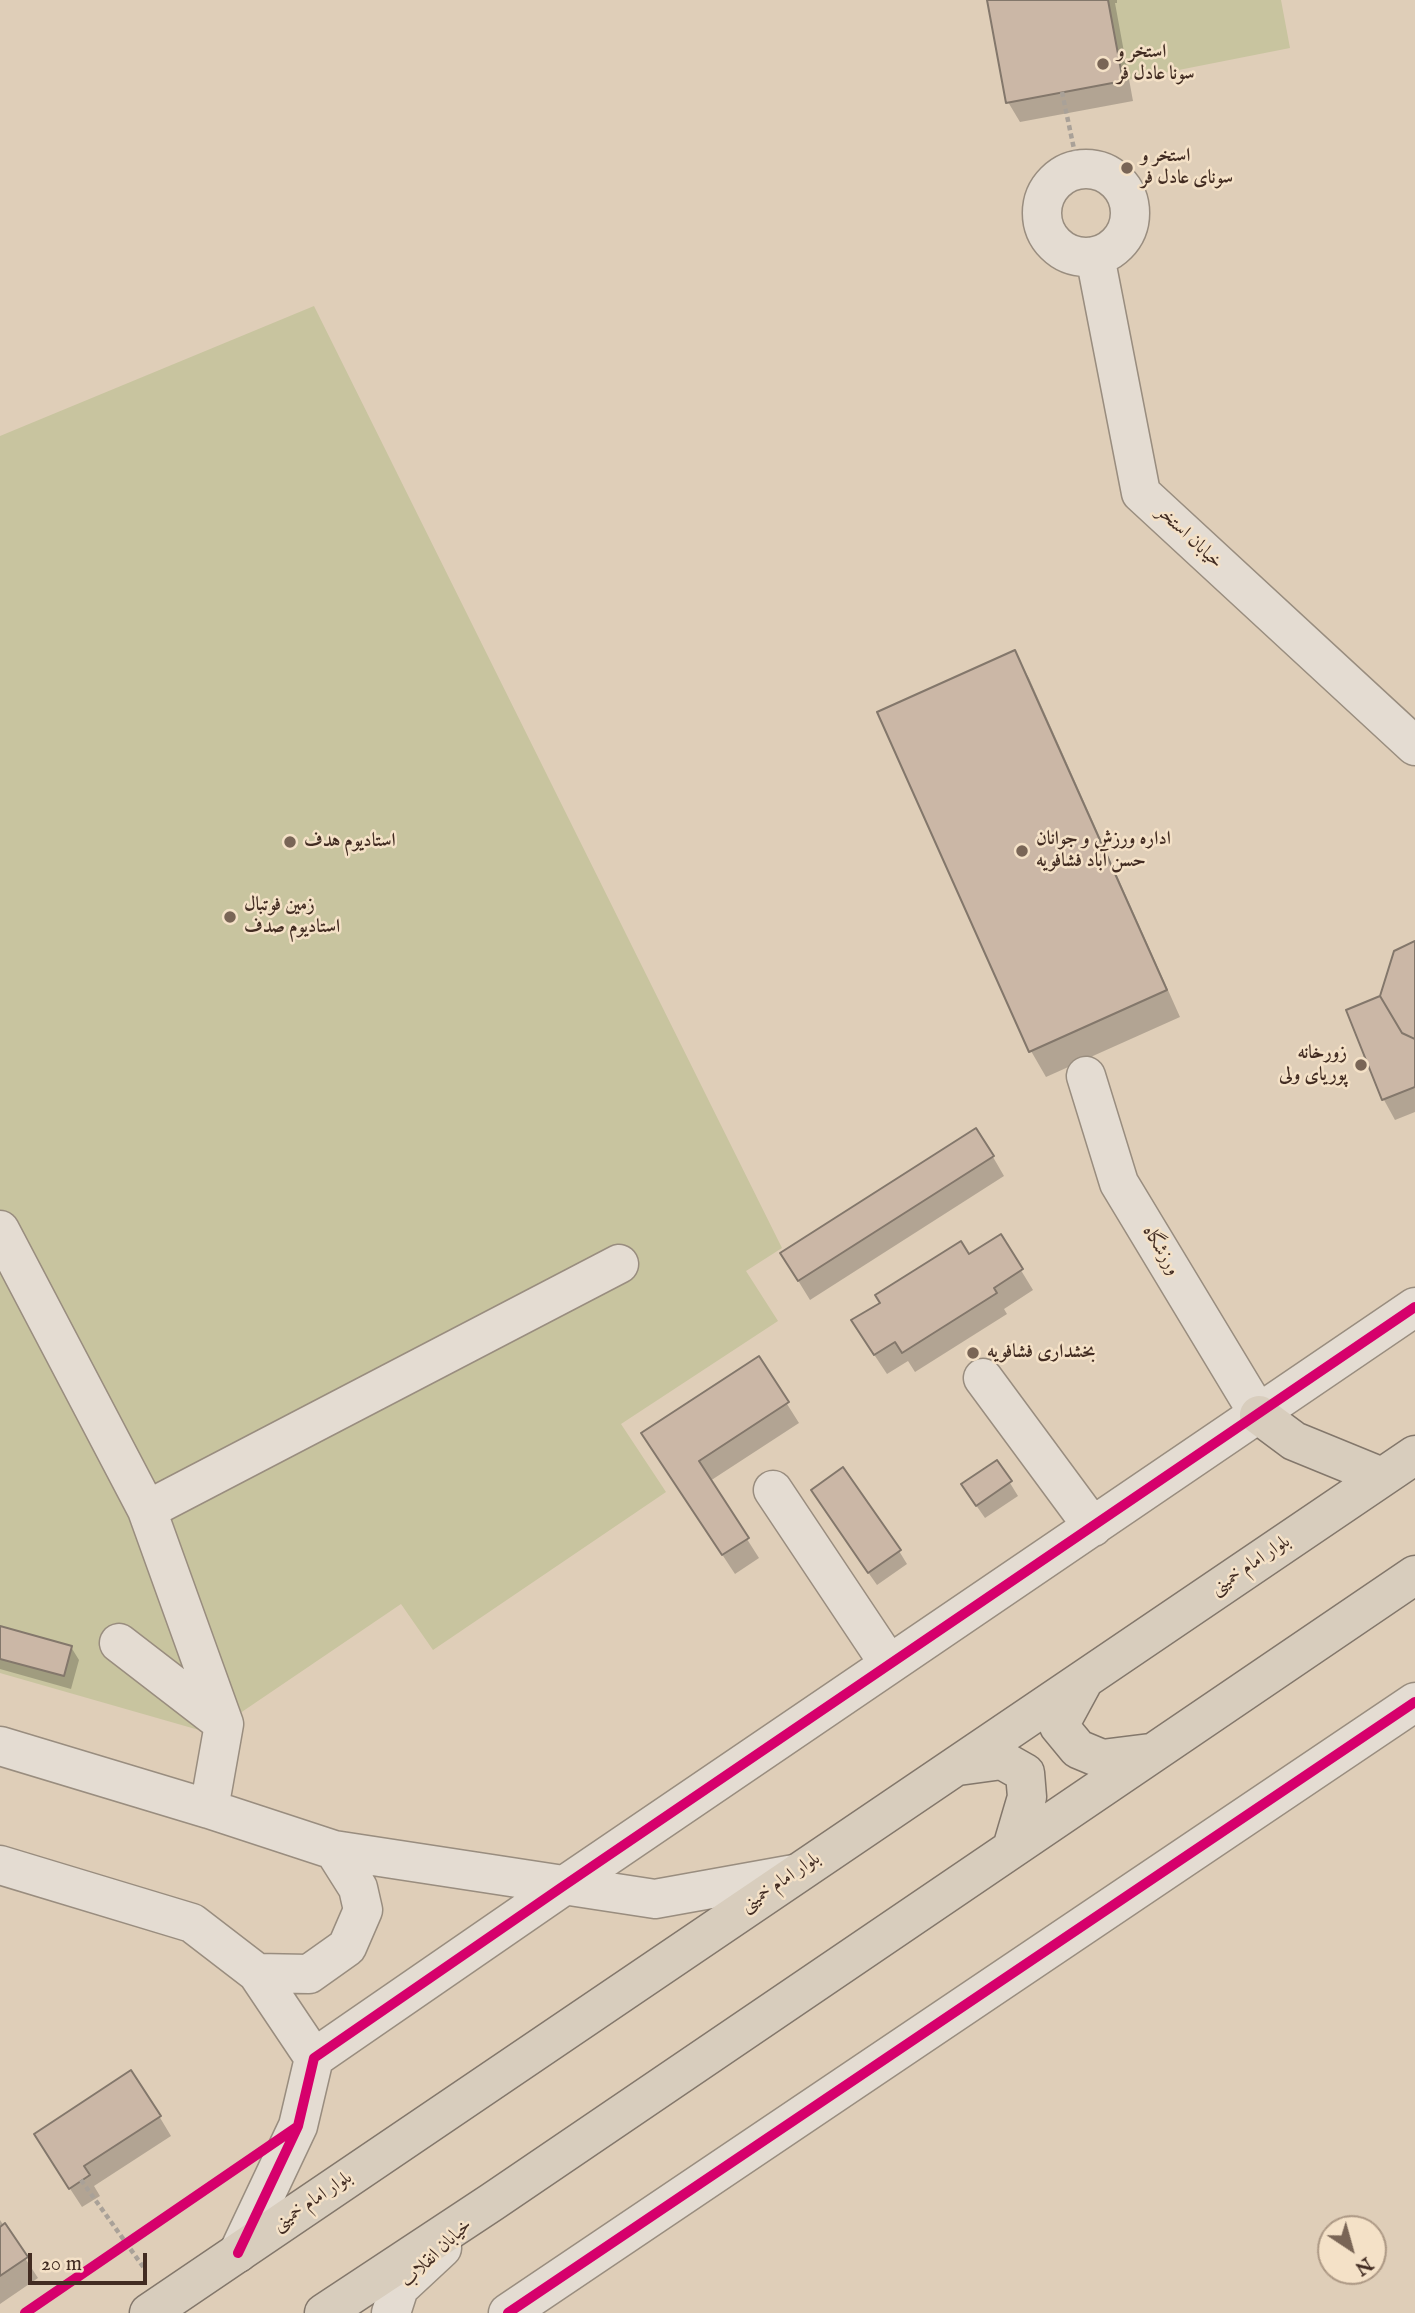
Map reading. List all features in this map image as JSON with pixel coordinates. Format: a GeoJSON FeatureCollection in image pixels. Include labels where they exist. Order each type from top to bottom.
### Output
{"type":"FeatureCollection","features":[{"type":"Feature","properties":{"kind":"highway"},"geometry":{"type":"LineString","coordinates":[[1259,1415],[1294,1441],[1382,1477]]}},
{"type":"Feature","properties":{"kind":"highway","name":"بلوار امام خمینی"},"geometry":{"type":"LineString","coordinates":[[158,2307],[1415,1455]]}},
{"type":"Feature","properties":{"kind":"highway"},"geometry":{"type":"LineString","coordinates":[[324,2313],[492,2202],[1415,1575]]}},
{"type":"Feature","properties":{"kind":"highway"},"geometry":{"type":"LineString","coordinates":[[1085,1678],[1059,1726],[1078,1749],[1102,1759],[1156,1752]]}},
{"type":"Feature","properties":{"kind":"highway"},"geometry":{"type":"LineString","coordinates":[[954,1766],[1002,1760],[1025,1773],[1027,1797],[1012,1848]]}},
{"type":"Feature","properties":{"kind":"street"},"geometry":{"type":"LineString","coordinates":[[1078,169],[1101,171],[1114,178],[1126,194],[1130,209],[1126,233],[1109,251],[1095,256],[1072,255],[1062,251],[1046,233],[1042,222],[1043,200],[1049,187],[1060,177],[1078,169]]}},
{"type":"Feature","properties":{"kind":"street","name":"خیابان استخر"},"geometry":{"type":"LineString","coordinates":[[1095,256],[1141,494],[1415,746]]}},
{"type":"Feature","properties":{"kind":"street","name":"ورزشگاه"},"geometry":{"type":"LineString","coordinates":[[1086,1076],[1119,1183],[1259,1415]]}},
{"type":"Feature","properties":{"kind":"street"},"geometry":{"type":"LineString","coordinates":[[0,1230],[147,1510],[225,1724],[209,1809]]}},
{"type":"Feature","properties":{"kind":"street"},"geometry":{"type":"LineString","coordinates":[[147,1510],[620,1264]]}},
{"type":"Feature","properties":{"kind":"street"},"geometry":{"type":"LineString","coordinates":[[238,2253],[298,2126],[314,2058],[1415,1307]]}},
{"type":"Feature","properties":{"kind":"street"},"geometry":{"type":"LineString","coordinates":[[983,1378],[1093,1527]]}},
{"type":"Feature","properties":{"kind":"street"},"geometry":{"type":"LineString","coordinates":[[773,1490],[889,1664]]}},
{"type":"Feature","properties":{"kind":"street"},"geometry":{"type":"LineString","coordinates":[[118,1643],[225,1724]]}},
{"type":"Feature","properties":{"kind":"street"},"geometry":{"type":"LineString","coordinates":[[508,2313],[1415,1702]]}},
{"type":"Feature","properties":{"kind":"street"},"geometry":{"type":"LineString","coordinates":[[0,1746],[334,1850],[562,1887],[655,1899],[794,1874]]}},
{"type":"Feature","properties":{"kind":"street"},"geometry":{"type":"LineString","coordinates":[[257,1973],[309,1974],[347,1947],[363,1910],[358,1888],[334,1850]]}},
{"type":"Feature","properties":{"kind":"street"},"geometry":{"type":"LineString","coordinates":[[0,1865],[192,1923],[257,1973],[314,2058]]}},
{"type":"Feature","properties":{"kind":"street","name":"خیابان انقلاب"},"geometry":{"type":"LineString","coordinates":[[391,2313],[399,2288],[492,2202]]}},
{"type":"Feature","properties":{"kind":"path"},"geometry":{"type":"LineString","coordinates":[[1062,92],[1078,169]]}},
{"type":"Feature","properties":{"kind":"path"},"geometry":{"type":"LineString","coordinates":[[81,2180],[158,2307]]}},
{"type":"Feature","properties":{"kind":"shaded area","name":"استخر و سونا عادل فر"},"geometry":{"type":"Polygon","coordinates":[[[987,0],[1281,0],[1290,48],[1123,81],[987,0]]]}},
{"type":"Feature","properties":{"kind":"shaded area","name":"استادیوم هدف"},"geometry":{"type":"Polygon","coordinates":[[[314,306],[782,1248],[746,1271],[778,1321],[621,1424],[666,1492],[433,1650],[401,1604],[224,1724],[206,1732],[0,1673],[0,436],[314,306]]]}},
{"type":"Feature","properties":{"kind":"building"},"geometry":{"type":"Polygon","coordinates":[[[987,0],[1108,0],[1123,81],[1006,103],[987,0]]]}},
{"type":"Feature","properties":{"kind":"building","name":"اداره ورزش و جوانان حسن آباد فشافویه"},"geometry":{"type":"Polygon","coordinates":[[[1015,650],[1167,990],[1029,1052],[877,712],[1015,650]]]}},
{"type":"Feature","properties":{"kind":"building"},"geometry":{"type":"Polygon","coordinates":[[[1415,941],[1415,1039],[1402,1033],[1380,996],[1394,951],[1415,941]]]}},
{"type":"Feature","properties":{"kind":"building"},"geometry":{"type":"Polygon","coordinates":[[[1380,996],[1402,1033],[1415,1039],[1415,1087],[1382,1100],[1346,1010],[1380,996]]]}},
{"type":"Feature","properties":{"kind":"building"},"geometry":{"type":"Polygon","coordinates":[[[976,1128],[994,1156],[798,1281],[780,1253],[976,1128]]]}},
{"type":"Feature","properties":{"kind":"building"},"geometry":{"type":"Polygon","coordinates":[[[1001,1234],[1023,1269],[994,1288],[997,1293],[902,1353],[895,1342],[874,1355],[851,1320],[880,1303],[875,1295],[961,1241],[969,1254],[1001,1234]]]}},
{"type":"Feature","properties":{"kind":"building"},"geometry":{"type":"Polygon","coordinates":[[[759,1356],[789,1402],[699,1461],[749,1538],[722,1555],[641,1433],[759,1356]]]}},
{"type":"Feature","properties":{"kind":"building"},"geometry":{"type":"Polygon","coordinates":[[[997,1460],[1012,1481],[976,1506],[961,1484],[997,1460]]]}},
{"type":"Feature","properties":{"kind":"building"},"geometry":{"type":"Polygon","coordinates":[[[843,1467],[901,1550],[868,1573],[811,1490],[843,1467]]]}},
{"type":"Feature","properties":{"kind":"building"},"geometry":{"type":"Polygon","coordinates":[[[0,1626],[72,1646],[64,1676],[0,1659],[0,1626]]]}},
{"type":"Feature","properties":{"kind":"building"},"geometry":{"type":"Polygon","coordinates":[[[131,2070],[161,2116],[84,2166],[90,2175],[69,2189],[34,2134],[131,2070]]]}},
{"type":"Feature","properties":{"kind":"building"},"geometry":{"type":"Polygon","coordinates":[[[5,2223],[28,2257],[0,2276],[0,2227],[5,2223]]]}},
{"type":"Feature","properties":{"kind":"cycle path"},"geometry":{"type":"LineString","coordinates":[[238,2253],[298,2126],[314,2058],[1415,1307]]}},
{"type":"Feature","properties":{"kind":"cycle path"},"geometry":{"type":"LineString","coordinates":[[508,2313],[1415,1702]]}},
{"type":"Feature","properties":{"kind":"cycle path"},"geometry":{"type":"LineString","coordinates":[[25,2313],[297,2127]]}},
{"type":"Feature","properties":{"kind":"place","name":"استخر و سونا عادل فر"},"geometry":{"type":"Point","coordinates":[1103,64]}},
{"type":"Feature","properties":{"kind":"place","name":"استخر و سونای عادل فر"},"geometry":{"type":"Point","coordinates":[1127,168]}},
{"type":"Feature","properties":{"kind":"place","name":"استادیوم هدف"},"geometry":{"type":"Point","coordinates":[290,842]}},
{"type":"Feature","properties":{"kind":"place","name":"اداره ورزش و جوانان حسن آباد فشافویه"},"geometry":{"type":"Point","coordinates":[1022,851]}},
{"type":"Feature","properties":{"kind":"place","name":"زمین فوتبال استادیوم صدف"},"geometry":{"type":"Point","coordinates":[230,917]}},
{"type":"Feature","properties":{"kind":"place","name":"زورخانه پوریای ولی"},"geometry":{"type":"Point","coordinates":[1361,1065]}},
{"type":"Feature","properties":{"kind":"place","name":"بخشداری فشافویه"},"geometry":{"type":"Point","coordinates":[973,1353]}}]}
